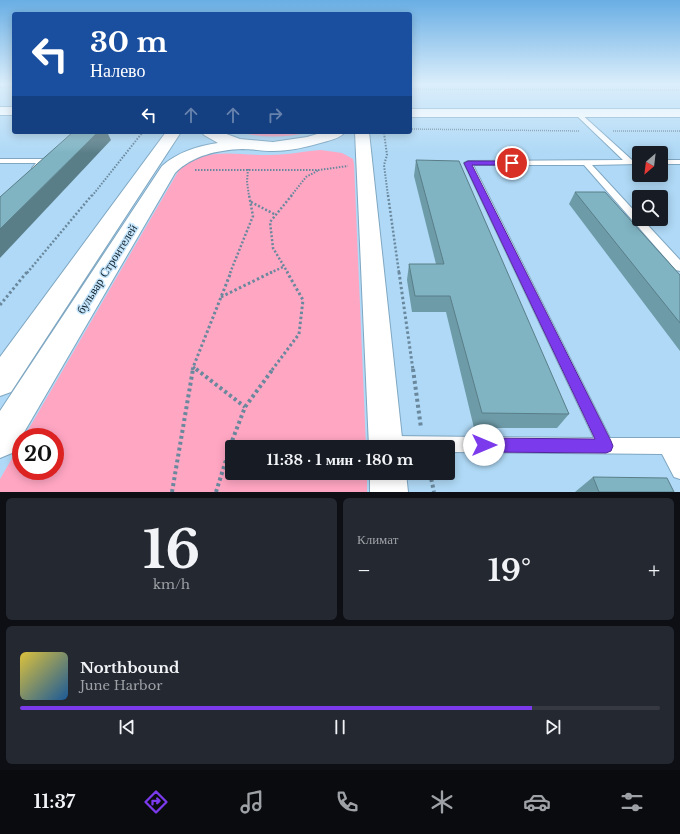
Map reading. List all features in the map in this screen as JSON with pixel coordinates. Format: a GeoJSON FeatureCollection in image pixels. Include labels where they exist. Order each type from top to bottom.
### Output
{"type":"FeatureCollection","features":[{"type":"Feature","properties":{"kind":"main road"},"geometry":{"type":"LineString","coordinates":[[0,111],[12,111]]}},
{"type":"Feature","properties":{"kind":"main road"},"geometry":{"type":"LineString","coordinates":[[412,113],[680,114]]}},
{"type":"Feature","properties":{"kind":"main road","name":"бульвар Строителей"},"geometry":{"type":"LineString","coordinates":[[0,382],[173,134]]}},
{"type":"Feature","properties":{"kind":"main road"},"geometry":{"type":"LineString","coordinates":[[213,134],[222,138],[248,144],[276,146],[319,139],[333,134]]}},
{"type":"Feature","properties":{"kind":"main road"},"geometry":{"type":"LineString","coordinates":[[362,134],[385,440]]}},
{"type":"Feature","properties":{"kind":"main road","name":"бульвар Строителей"},"geometry":{"type":"LineString","coordinates":[[0,441],[168,170],[177,161],[192,154],[220,147],[248,144]]}},
{"type":"Feature","properties":{"kind":"main road"},"geometry":{"type":"LineString","coordinates":[[389,480],[390,492]]}},
{"type":"Feature","properties":{"kind":"lane"},"geometry":{"type":"LineString","coordinates":[[577,113],[596,131],[632,160]]}},
{"type":"Feature","properties":{"kind":"lane"},"geometry":{"type":"LineString","coordinates":[[0,161],[43,161],[27,176]]}},
{"type":"Feature","properties":{"kind":"lane"},"geometry":{"type":"LineString","coordinates":[[606,446],[468,163],[632,162]]}},
{"type":"Feature","properties":{"kind":"lane"},"geometry":{"type":"LineString","coordinates":[[668,162],[680,162]]}},
{"type":"Feature","properties":{"kind":"lane"},"geometry":{"type":"LineString","coordinates":[[586,163],[680,267]]}},
{"type":"Feature","properties":{"kind":"lane"},"geometry":{"type":"LineString","coordinates":[[455,444],[673,446],[680,471]]}},
{"type":"Feature","properties":{"kind":"path"},"geometry":{"type":"LineString","coordinates":[[412,129],[680,131]]}},
{"type":"Feature","properties":{"kind":"path"},"geometry":{"type":"LineString","coordinates":[[0,305],[141,134]]}},
{"type":"Feature","properties":{"kind":"path"},"geometry":{"type":"LineString","coordinates":[[384,134],[387,155],[384,165],[423,440]]}},
{"type":"Feature","properties":{"kind":"path"},"geometry":{"type":"LineString","coordinates":[[194,170],[319,170],[354,164]]}},
{"type":"Feature","properties":{"kind":"path"},"geometry":{"type":"LineString","coordinates":[[172,492],[193,367],[253,216],[247,182],[248,170]]}},
{"type":"Feature","properties":{"kind":"path"},"geometry":{"type":"LineString","coordinates":[[216,492],[232,441],[245,407],[299,334],[303,300],[274,248],[270,222],[306,177],[319,170]]}},
{"type":"Feature","properties":{"kind":"path"},"geometry":{"type":"LineString","coordinates":[[250,202],[276,215]]}},
{"type":"Feature","properties":{"kind":"path"},"geometry":{"type":"LineString","coordinates":[[220,297],[283,266]]}},
{"type":"Feature","properties":{"kind":"path"},"geometry":{"type":"LineString","coordinates":[[193,367],[245,407]]}},
{"type":"Feature","properties":{"kind":"path"},"geometry":{"type":"LineString","coordinates":[[431,480],[434,492]]}},
{"type":"Feature","properties":{"kind":"shaded area"},"geometry":{"type":"Polygon","coordinates":[[[250,134],[298,134],[274,136],[250,134]]]}},
{"type":"Feature","properties":{"kind":"shaded area"},"geometry":{"type":"Polygon","coordinates":[[[321,150],[342,153],[353,159],[366,440],[225,440],[225,480],[367,480],[367,492],[0,492],[0,479],[12,458],[12,480],[64,480],[64,428],[29,428],[179,170],[189,162],[199,157],[210,155],[277,155],[321,150]]]}},
{"type":"Feature","properties":{"kind":"building"},"geometry":{"type":"Polygon","coordinates":[[[71,134],[96,134],[0,229],[0,197],[71,134]]]}},
{"type":"Feature","properties":{"kind":"building"},"geometry":{"type":"Polygon","coordinates":[[[416,160],[459,161],[569,414],[482,413],[450,296],[415,296],[409,264],[444,264],[416,160]]]}},
{"type":"Feature","properties":{"kind":"building"},"geometry":{"type":"Polygon","coordinates":[[[575,192],[605,192],[632,222],[632,226],[636,226],[680,275],[680,323],[575,192]]]}},
{"type":"Feature","properties":{"kind":"building"},"geometry":{"type":"Polygon","coordinates":[[[593,477],[667,478],[674,492],[599,492],[593,477]]]}},
{"type":"Feature","properties":{"kind":"route"},"geometry":{"type":"LineString","coordinates":[[484,445],[606,446],[468,163],[512,163]]}}]}
